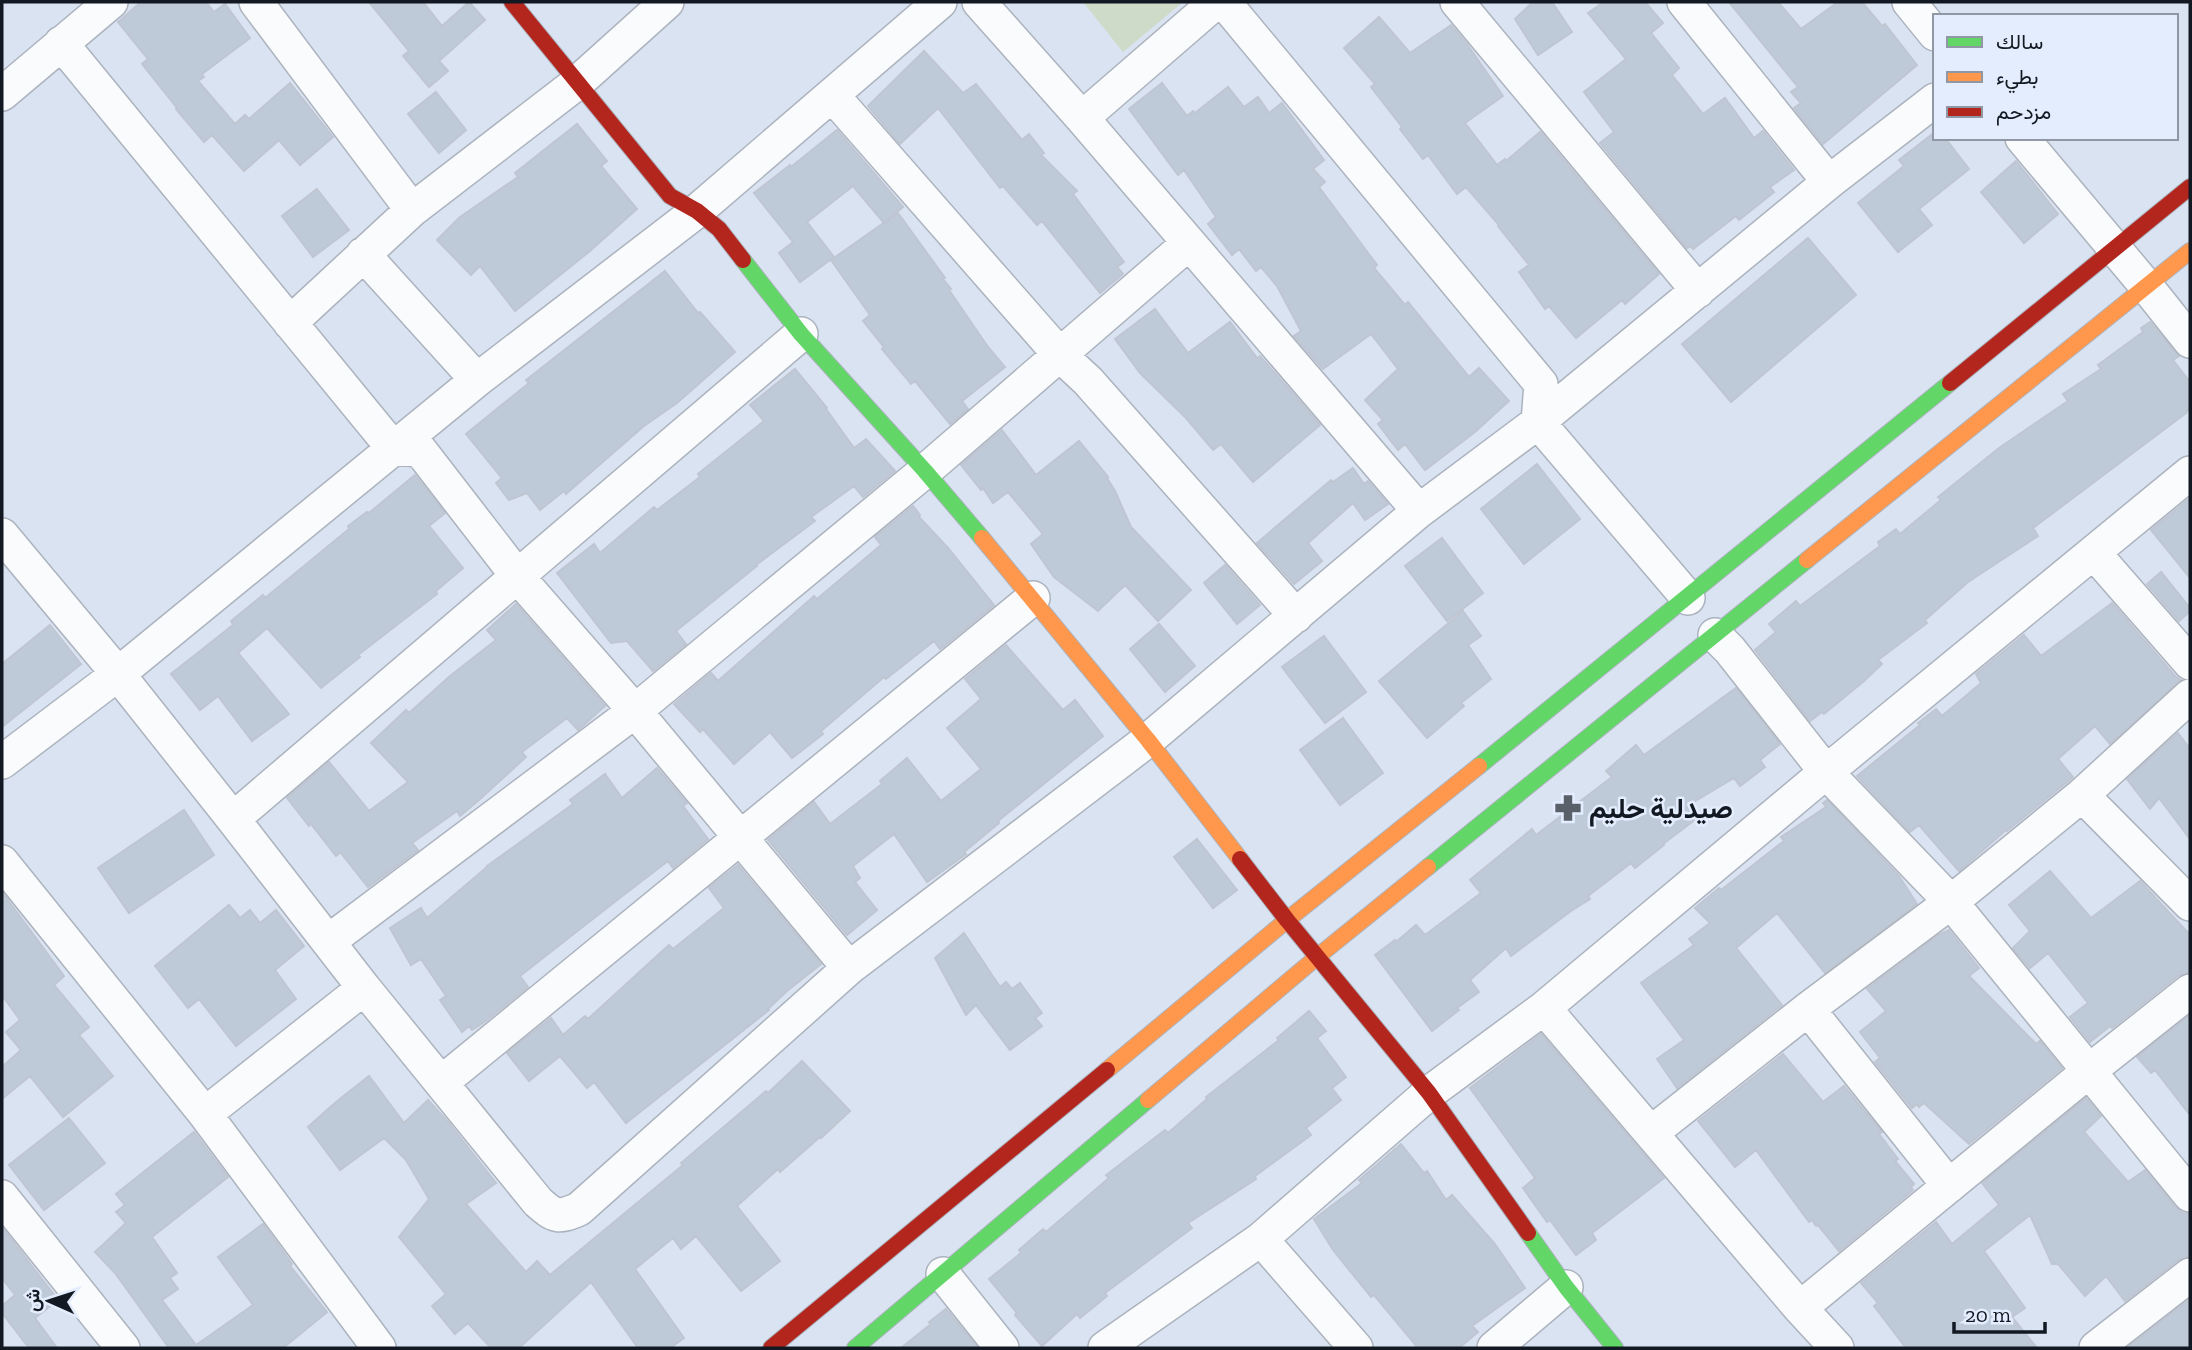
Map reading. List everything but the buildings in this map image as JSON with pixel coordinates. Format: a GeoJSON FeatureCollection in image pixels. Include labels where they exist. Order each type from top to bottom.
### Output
{"type":"FeatureCollection","features":[{"type":"Feature","properties":{"kind":"street"},"geometry":{"type":"LineString","coordinates":[[2,94],[111,2]]}},
{"type":"Feature","properties":{"kind":"street"},"geometry":{"type":"LineString","coordinates":[[256,2],[412,210]]}},
{"type":"Feature","properties":{"kind":"street"},"geometry":{"type":"LineString","coordinates":[[512,2],[670,197],[697,211],[719,229],[801,334],[925,471],[1033,598],[1148,740],[1287,920],[1429,1093],[1566,1287],[1615,1348]]}},
{"type":"Feature","properties":{"kind":"street"},"geometry":{"type":"LineString","coordinates":[[290,323],[412,210],[577,83],[667,2]]}},
{"type":"Feature","properties":{"kind":"street"},"geometry":{"type":"LineString","coordinates":[[2,762],[118,674],[477,380],[697,211],[940,2]]}},
{"type":"Feature","properties":{"kind":"street"},"geometry":{"type":"LineString","coordinates":[[979,2],[1419,511]]}},
{"type":"Feature","properties":{"kind":"street"},"geometry":{"type":"LineString","coordinates":[[1082,118],[1216,2]]}},
{"type":"Feature","properties":{"kind":"street"},"geometry":{"type":"LineString","coordinates":[[1224,2],[1541,384],[1538,422],[1688,598]]}},
{"type":"Feature","properties":{"kind":"street"},"geometry":{"type":"LineString","coordinates":[[1684,2],[1829,182]]}},
{"type":"Feature","properties":{"kind":"street"},"geometry":{"type":"LineString","coordinates":[[1909,2],[1933,32]]}},
{"type":"Feature","properties":{"kind":"street"},"geometry":{"type":"LineString","coordinates":[[1471,7],[1698,291]]}},
{"type":"Feature","properties":{"kind":"street"},"geometry":{"type":"LineString","coordinates":[[61,43],[393,448],[420,450],[518,577],[635,710],[849,968]]}},
{"type":"Feature","properties":{"kind":"street"},"geometry":{"type":"LineString","coordinates":[[832,95],[1060,355],[1088,381],[1296,615]]}},
{"type":"Feature","properties":{"kind":"street"},"geometry":{"type":"LineString","coordinates":[[2,535],[118,674],[364,988],[538,1202],[552,1213],[562,1216],[579,1209],[849,968],[1148,740],[1419,511],[1538,422],[1829,182],[1933,102]]}},
{"type":"Feature","properties":{"kind":"street"},"geometry":{"type":"LineString","coordinates":[[2024,140],[2190,341]]}},
{"type":"Feature","properties":{"kind":"street"},"geometry":{"type":"LineString","coordinates":[[771,1348],[1287,920],[1688,598],[2190,187]]}},
{"type":"Feature","properties":{"kind":"street"},"geometry":{"type":"LineString","coordinates":[[329,941],[635,710],[925,471],[1189,243]]}},
{"type":"Feature","properties":{"kind":"street"},"geometry":{"type":"LineString","coordinates":[[856,1348],[1317,957],[2190,251]]}},
{"type":"Feature","properties":{"kind":"street"},"geometry":{"type":"LineString","coordinates":[[363,254],[477,380]]}},
{"type":"Feature","properties":{"kind":"street"},"geometry":{"type":"LineString","coordinates":[[233,819],[801,334]]}},
{"type":"Feature","properties":{"kind":"street"},"geometry":{"type":"LineString","coordinates":[[1105,1348],[1261,1239],[1429,1093],[1544,1007],[2190,473]]}},
{"type":"Feature","properties":{"kind":"street"},"geometry":{"type":"LineString","coordinates":[[2094,553],[2190,663]]}},
{"type":"Feature","properties":{"kind":"street"},"geometry":{"type":"LineString","coordinates":[[442,1082],[1033,598]]}},
{"type":"Feature","properties":{"kind":"street"},"geometry":{"type":"LineString","coordinates":[[1715,635],[1730,650],[1826,772],[1951,902],[2190,1195]]}},
{"type":"Feature","properties":{"kind":"street"},"geometry":{"type":"LineString","coordinates":[[1651,1133],[1808,1009],[1951,902],[2082,794],[2190,696]]}},
{"type":"Feature","properties":{"kind":"street"},"geometry":{"type":"LineString","coordinates":[[2082,794],[2190,904]]}},
{"type":"Feature","properties":{"kind":"street"},"geometry":{"type":"LineString","coordinates":[[2,862],[205,1114],[379,1348]]}},
{"type":"Feature","properties":{"kind":"street"},"geometry":{"type":"LineString","coordinates":[[205,1114],[364,988]]}},
{"type":"Feature","properties":{"kind":"street"},"geometry":{"type":"LineString","coordinates":[[1800,1308],[2190,991]]}},
{"type":"Feature","properties":{"kind":"street"},"geometry":{"type":"LineString","coordinates":[[1544,1007],[1837,1348]]}},
{"type":"Feature","properties":{"kind":"street"},"geometry":{"type":"LineString","coordinates":[[1808,1009],[1949,1186]]}},
{"type":"Feature","properties":{"kind":"street"},"geometry":{"type":"LineString","coordinates":[[5,1207],[123,1348]]}},
{"type":"Feature","properties":{"kind":"street"},"geometry":{"type":"LineString","coordinates":[[1261,1239],[1356,1348]]}},
{"type":"Feature","properties":{"kind":"street"},"geometry":{"type":"LineString","coordinates":[[943,1274],[1002,1348]]}},
{"type":"Feature","properties":{"kind":"street"},"geometry":{"type":"LineString","coordinates":[[2096,1348],[2190,1275]]}},
{"type":"Feature","properties":{"kind":"street"},"geometry":{"type":"LineString","coordinates":[[1494,1348],[1566,1287]]}},
{"type":"Feature","properties":{"kind":"green space"},"geometry":{"type":"Polygon","coordinates":[[[1083,2],[1183,2],[1123,52],[1083,2]]]}},
{"type":"Feature","properties":{"kind":"traffic: fast"},"geometry":{"type":"LineString","coordinates":[[743,260],[801,334],[982,538]]}},
{"type":"Feature","properties":{"kind":"traffic: fast"},"geometry":{"type":"LineString","coordinates":[[1479,766],[1950,383]]}},
{"type":"Feature","properties":{"kind":"traffic: fast"},"geometry":{"type":"LineString","coordinates":[[1428,867],[1807,560]]}},
{"type":"Feature","properties":{"kind":"traffic: fast"},"geometry":{"type":"LineString","coordinates":[[855,1348],[1148,1100]]}},
{"type":"Feature","properties":{"kind":"traffic: fast"},"geometry":{"type":"LineString","coordinates":[[1528,1233],[1566,1287],[1615,1348]]}},
{"type":"Feature","properties":{"kind":"traffic: slow"},"geometry":{"type":"LineString","coordinates":[[1807,560],[2190,251]]}},
{"type":"Feature","properties":{"kind":"traffic: slow"},"geometry":{"type":"LineString","coordinates":[[982,538],[1148,740],[1240,859]]}},
{"type":"Feature","properties":{"kind":"traffic: slow"},"geometry":{"type":"LineString","coordinates":[[1107,1070],[1287,920],[1479,766]]}},
{"type":"Feature","properties":{"kind":"traffic: slow"},"geometry":{"type":"LineString","coordinates":[[1148,1100],[1428,867]]}},
{"type":"Feature","properties":{"kind":"traffic: jam"},"geometry":{"type":"LineString","coordinates":[[512,2],[670,196],[697,211],[719,229],[743,260]]}},
{"type":"Feature","properties":{"kind":"traffic: jam"},"geometry":{"type":"LineString","coordinates":[[1950,383],[2190,187]]}},
{"type":"Feature","properties":{"kind":"traffic: jam"},"geometry":{"type":"LineString","coordinates":[[1240,859],[1429,1093],[1528,1233]]}},
{"type":"Feature","properties":{"kind":"traffic: jam"},"geometry":{"type":"LineString","coordinates":[[771,1348],[1107,1070]]}},
{"type":"Feature","properties":{"kind":"place","name":"صيدلية حليم"},"geometry":{"type":"Point","coordinates":[1568,808]}}]}
